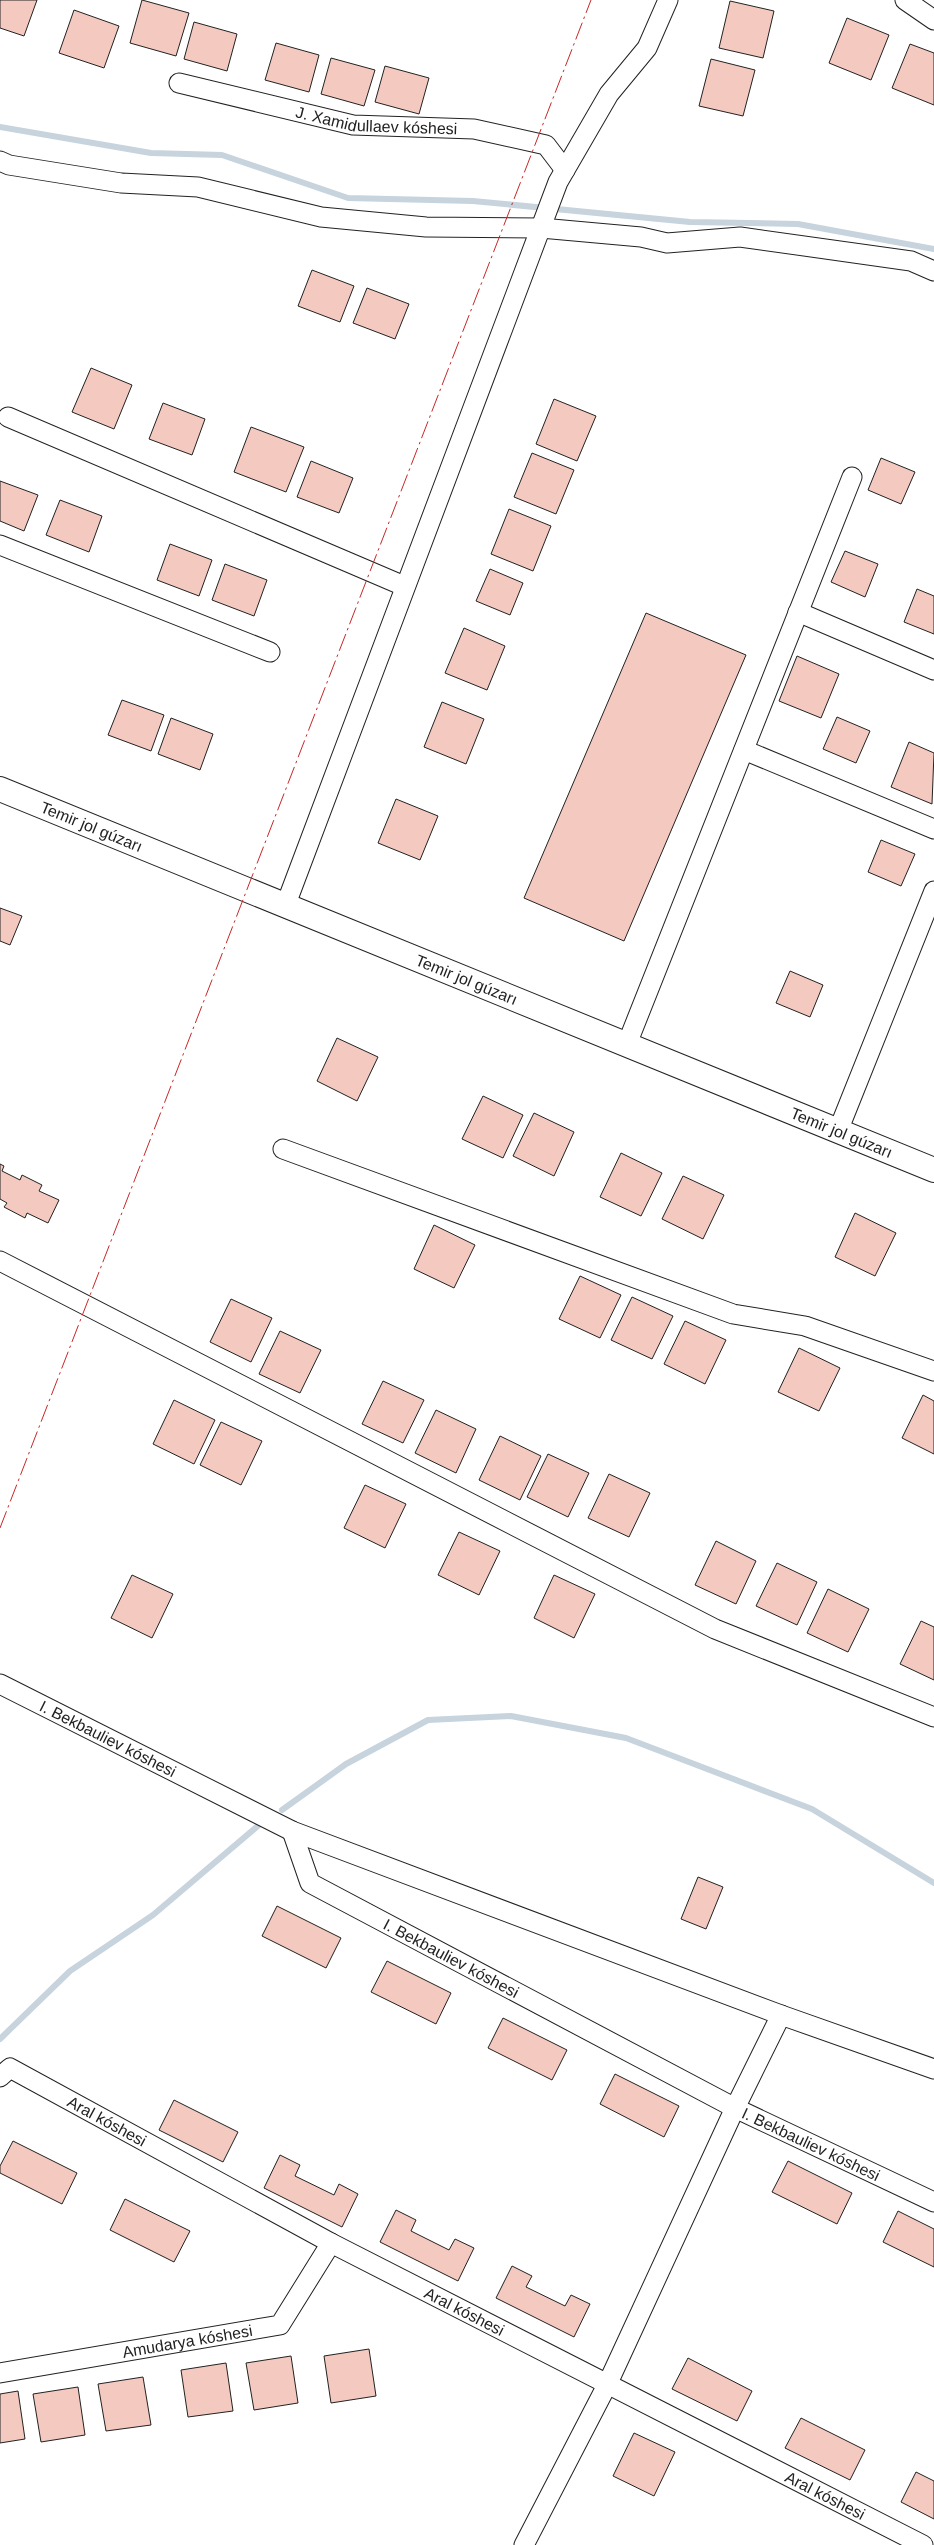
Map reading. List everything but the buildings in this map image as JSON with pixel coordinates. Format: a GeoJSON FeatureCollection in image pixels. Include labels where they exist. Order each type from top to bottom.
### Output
{"type":"FeatureCollection","features":[{"type":"Feature","properties":{"kind":"street"},"geometry":{"type":"LineString","coordinates":[[286,904],[404,586],[562,176],[609,94],[647,48],[668,0]]}},
{"type":"Feature","properties":{"kind":"street"},"geometry":{"type":"LineString","coordinates":[[905,0],[934,20]]}},
{"type":"Feature","properties":{"kind":"street","name":"J. Xamidullaev kóshesi"},"geometry":{"type":"LineString","coordinates":[[179,83],[353,125],[474,129],[546,145],[562,176]]}},
{"type":"Feature","properties":{"kind":"street"},"geometry":{"type":"LineString","coordinates":[[0,161],[9,165],[120,184],[198,187],[321,217],[426,227],[541,228],[641,237],[668,243],[740,237],[911,261],[934,271]]}},
{"type":"Feature","properties":{"kind":"street"},"geometry":{"type":"LineString","coordinates":[[8,417],[404,586]]}},
{"type":"Feature","properties":{"kind":"street"},"geometry":{"type":"LineString","coordinates":[[627,1044],[852,477]]}},
{"type":"Feature","properties":{"kind":"street"},"geometry":{"type":"LineString","coordinates":[[0,544],[270,652]]}},
{"type":"Feature","properties":{"kind":"street"},"geometry":{"type":"LineString","coordinates":[[798,612],[934,670]]}},
{"type":"Feature","properties":{"kind":"street"},"geometry":{"type":"LineString","coordinates":[[744,750],[934,829]]}},
{"type":"Feature","properties":{"kind":"street","name":"Temir jol gúzarı"},"geometry":{"type":"LineString","coordinates":[[0,789],[286,904],[934,1170]]}},
{"type":"Feature","properties":{"kind":"street"},"geometry":{"type":"LineString","coordinates":[[838,1131],[934,891]]}},
{"type":"Feature","properties":{"kind":"street"},"geometry":{"type":"LineString","coordinates":[[283,1149],[732,1314],[805,1326],[934,1372]]}},
{"type":"Feature","properties":{"kind":"street"},"geometry":{"type":"LineString","coordinates":[[0,1261],[544,1542],[687,1612],[715,1629],[934,1717]]}},
{"type":"Feature","properties":{"kind":"street","name":"I. Bekbauliev kóshesi"},"geometry":{"type":"LineString","coordinates":[[0,1684],[292,1831],[310,1883],[735,2108],[934,2202]]}},
{"type":"Feature","properties":{"kind":"street"},"geometry":{"type":"LineString","coordinates":[[292,1831],[781,2014],[934,2069]]}},
{"type":"Feature","properties":{"kind":"street"},"geometry":{"type":"LineString","coordinates":[[524,2545],[607,2385],[735,2108],[781,2014]]}},
{"type":"Feature","properties":{"kind":"street","name":"Aral kóshesi"},"geometry":{"type":"LineString","coordinates":[[5,2072],[331,2243],[923,2545]]}},
{"type":"Feature","properties":{"kind":"street","name":"Amudarya kóshesi"},"geometry":{"type":"LineString","coordinates":[[0,2373],[280,2325],[331,2243]]}},
{"type":"Feature","properties":{"kind":"waterway"},"geometry":{"type":"LineString","coordinates":[[0,127],[151,153],[222,155],[348,198],[473,201],[690,222],[798,224],[934,249]]}},
{"type":"Feature","properties":{"kind":"waterway"},"geometry":{"type":"LineString","coordinates":[[282,1810],[346,1764],[428,1720],[511,1716],[626,1738],[812,1809],[934,1883]]}},
{"type":"Feature","properties":{"kind":"waterway"},"geometry":{"type":"LineString","coordinates":[[0,2039],[70,1971],[153,1915],[259,1825]]}},
{"type":"Feature","properties":{"kind":"power"},"geometry":{"type":"LineString","coordinates":[[0,1528],[591,0]]}}]}
